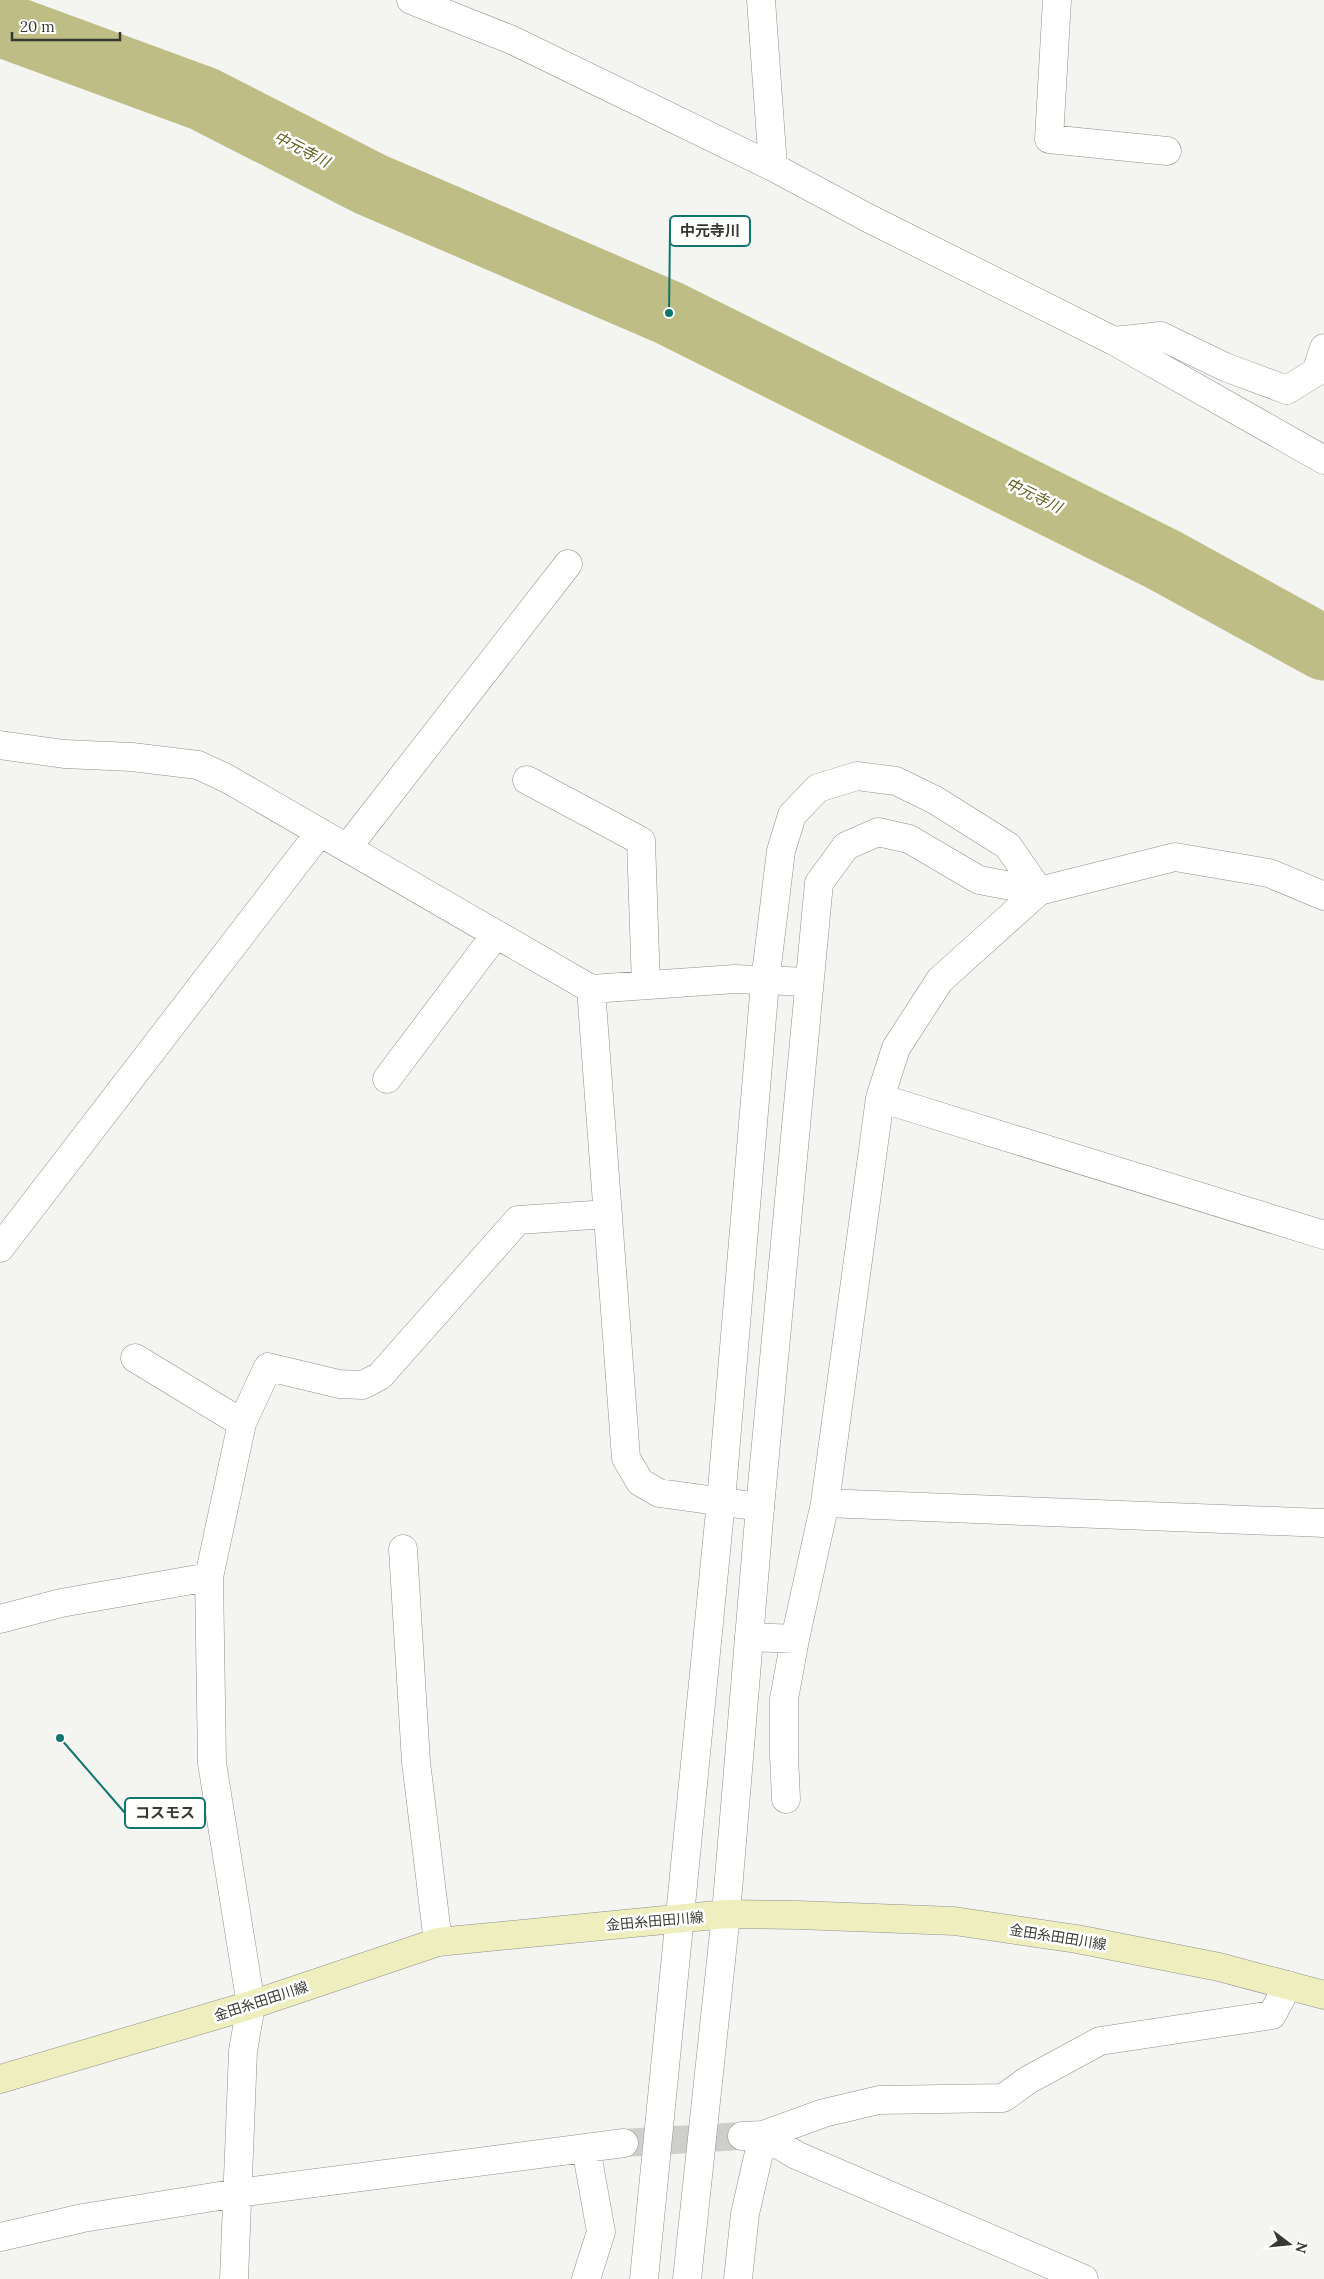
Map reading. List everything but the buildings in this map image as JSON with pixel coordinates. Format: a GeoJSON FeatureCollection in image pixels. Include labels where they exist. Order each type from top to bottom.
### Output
{"type":"FeatureCollection","features":[{"type":"Feature","properties":{"kind":"main road","name":"金田糸田田川線"},"geometry":{"type":"LineString","coordinates":[[0,2079],[251,2005],[438,1942],[726,1914],[954,1921],[1077,1939],[1219,1967],[1324,1994]]}},
{"type":"Feature","properties":{"kind":"street"},"geometry":{"type":"LineString","coordinates":[[412,0],[512,40],[773,167],[868,218],[1114,341],[1324,460]]}},
{"type":"Feature","properties":{"kind":"street"},"geometry":{"type":"LineString","coordinates":[[761,0],[773,167]]}},
{"type":"Feature","properties":{"kind":"street"},"geometry":{"type":"LineString","coordinates":[[1056,0],[1049,139],[1167,152]]}},
{"type":"Feature","properties":{"kind":"street"},"geometry":{"type":"LineString","coordinates":[[1114,341],[1160,336],[1225,367],[1287,390],[1316,372],[1324,348]]}},
{"type":"Feature","properties":{"kind":"street"},"geometry":{"type":"LineString","coordinates":[[346,848],[568,564]]}},
{"type":"Feature","properties":{"kind":"street"},"geometry":{"type":"LineString","coordinates":[[0,746],[64,754],[132,757],[198,765],[226,778],[591,990],[734,979],[766,982],[809,982]]}},
{"type":"Feature","properties":{"kind":"street"},"geometry":{"type":"LineString","coordinates":[[644,2279],[721,1501],[766,982],[781,851],[792,814],[818,788],[857,776],[896,781],[935,800],[1008,846],[1039,891]]}},
{"type":"Feature","properties":{"kind":"street"},"geometry":{"type":"LineString","coordinates":[[527,780],[641,841],[646,985]]}},
{"type":"Feature","properties":{"kind":"street"},"geometry":{"type":"LineString","coordinates":[[0,1248],[320,832]]}},
{"type":"Feature","properties":{"kind":"street"},"geometry":{"type":"LineString","coordinates":[[687,2279],[726,1914],[760,1506],[819,882],[846,846],[878,832],[909,839],[979,880],[1039,891],[1175,857],[1270,874],[1324,896]]}},
{"type":"Feature","properties":{"kind":"street"},"geometry":{"type":"LineString","coordinates":[[786,1799],[784,1699],[825,1502],[880,1098],[896,1048],[940,980],[1039,891]]}},
{"type":"Feature","properties":{"kind":"street"},"geometry":{"type":"LineString","coordinates":[[387,1080],[496,934]]}},
{"type":"Feature","properties":{"kind":"street"},"geometry":{"type":"LineString","coordinates":[[591,990],[626,1458],[640,1482],[658,1493],[760,1506]]}},
{"type":"Feature","properties":{"kind":"street"},"geometry":{"type":"LineString","coordinates":[[880,1098],[1324,1235]]}},
{"type":"Feature","properties":{"kind":"street"},"geometry":{"type":"LineString","coordinates":[[234,2279],[243,2051],[251,2005],[212,1763],[209,1576],[242,1423],[268,1367],[339,1384],[363,1385],[380,1376],[518,1220],[608,1214]]}},
{"type":"Feature","properties":{"kind":"street"},"geometry":{"type":"LineString","coordinates":[[135,1358],[242,1423]]}},
{"type":"Feature","properties":{"kind":"street"},"geometry":{"type":"LineString","coordinates":[[825,1502],[1324,1523]]}},
{"type":"Feature","properties":{"kind":"street"},"geometry":{"type":"LineString","coordinates":[[403,1549],[416,1762],[438,1942]]}},
{"type":"Feature","properties":{"kind":"street"},"geometry":{"type":"LineString","coordinates":[[0,1619],[61,1603],[209,1576]]}},
{"type":"Feature","properties":{"kind":"street"},"geometry":{"type":"LineString","coordinates":[[749,1637],[795,1639]]}},
{"type":"Feature","properties":{"kind":"street"},"geometry":{"type":"LineString","coordinates":[[752,2135],[824,2112],[879,2100],[1004,2098],[1028,2080],[1100,2041],[1272,2015],[1288,1985]]}},
{"type":"Feature","properties":{"kind":"street"},"geometry":{"type":"LineString","coordinates":[[738,2279],[752,2135]]}},
{"type":"Feature","properties":{"kind":"street"},"geometry":{"type":"LineString","coordinates":[[752,2135],[1084,2279]]}},
{"type":"Feature","properties":{"kind":"street"},"geometry":{"type":"LineString","coordinates":[[0,2237],[83,2218],[238,2193],[624,2143]]}},
{"type":"Feature","properties":{"kind":"street"},"geometry":{"type":"LineString","coordinates":[[586,2148],[601,2232],[586,2279]]}},
{"type":"Feature","properties":{"kind":"waterway","name":"中元寺川"},"geometry":{"type":"LineString","coordinates":[[0,24],[204,99],[370,184],[669,313],[1164,560],[1324,648]]}},
{"type":"Feature","properties":{"kind":"tunnel"},"geometry":{"type":"LineString","coordinates":[[624,2143],[742,2136]]}},
{"type":"Feature","properties":{"kind":"place","name":"中元寺川"},"geometry":{"type":"Point","coordinates":[669,313]}},
{"type":"Feature","properties":{"kind":"place","name":"コスモス"},"geometry":{"type":"Point","coordinates":[60,1738]}}]}
